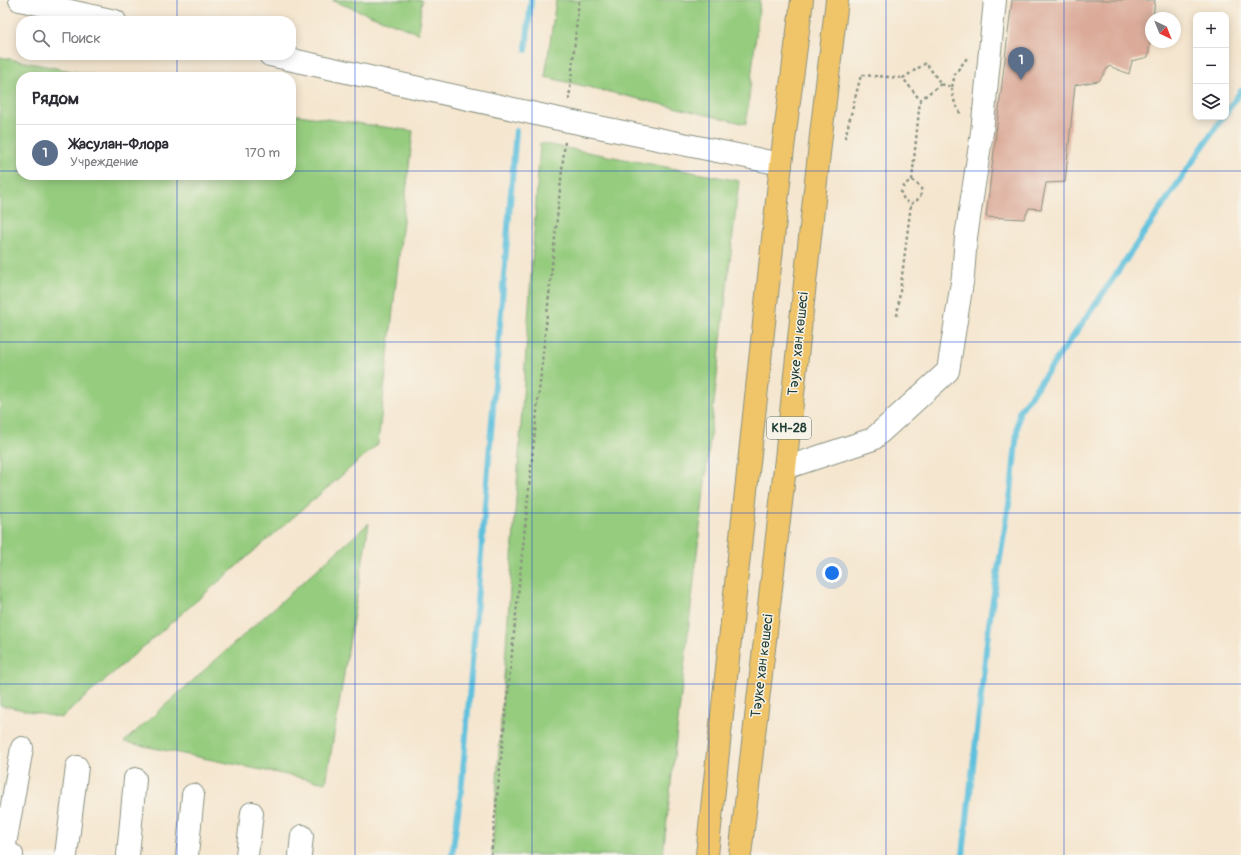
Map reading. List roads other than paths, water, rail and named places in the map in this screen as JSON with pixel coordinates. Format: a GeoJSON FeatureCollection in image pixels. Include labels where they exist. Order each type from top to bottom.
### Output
{"type":"FeatureCollection","features":[{"type":"Feature","properties":{"kind":"main road","name":"КН-28"},"geometry":{"type":"LineString","coordinates":[[707,855],[781,164],[802,0]]}},
{"type":"Feature","properties":{"kind":"main road","name":"Тәуке хан көшесі"},"geometry":{"type":"LineString","coordinates":[[740,855],[837,0]]}},
{"type":"Feature","properties":{"kind":"street"},"geometry":{"type":"LineString","coordinates":[[20,0],[92,16]]}},
{"type":"Feature","properties":{"kind":"street"},"geometry":{"type":"LineString","coordinates":[[785,468],[873,439],[948,371],[963,276],[966,237],[982,132],[995,0]]}},
{"type":"Feature","properties":{"kind":"street"},"geometry":{"type":"LineString","coordinates":[[292,60],[561,119],[781,164]]}},
{"type":"Feature","properties":{"kind":"street"},"geometry":{"type":"LineString","coordinates":[[12,855],[4,850],[22,748]]}},
{"type":"Feature","properties":{"kind":"street"},"geometry":{"type":"LineString","coordinates":[[66,855],[77,767]]}},
{"type":"Feature","properties":{"kind":"street"},"geometry":{"type":"LineString","coordinates":[[128,855],[135,779]]}},
{"type":"Feature","properties":{"kind":"street"},"geometry":{"type":"LineString","coordinates":[[187,855],[193,795]]}},
{"type":"Feature","properties":{"kind":"street"},"geometry":{"type":"LineString","coordinates":[[247,855],[252,813]]}},
{"type":"Feature","properties":{"kind":"waterway"},"geometry":{"type":"LineString","coordinates":[[526,50],[531,0]]}},
{"type":"Feature","properties":{"kind":"waterway"},"geometry":{"type":"LineString","coordinates":[[1229,109],[1241,91]]}},
{"type":"Feature","properties":{"kind":"waterway"},"geometry":{"type":"LineString","coordinates":[[963,855],[989,624],[1011,492],[1019,412],[1091,311],[1221,120]]}},
{"type":"Feature","properties":{"kind":"waterway"},"geometry":{"type":"LineString","coordinates":[[452,855],[462,783],[516,131]]}},
{"type":"Feature","properties":{"kind":"place","name":"Жасулан-Флора"},"geometry":{"type":"Point","coordinates":[1021,80]}}]}
